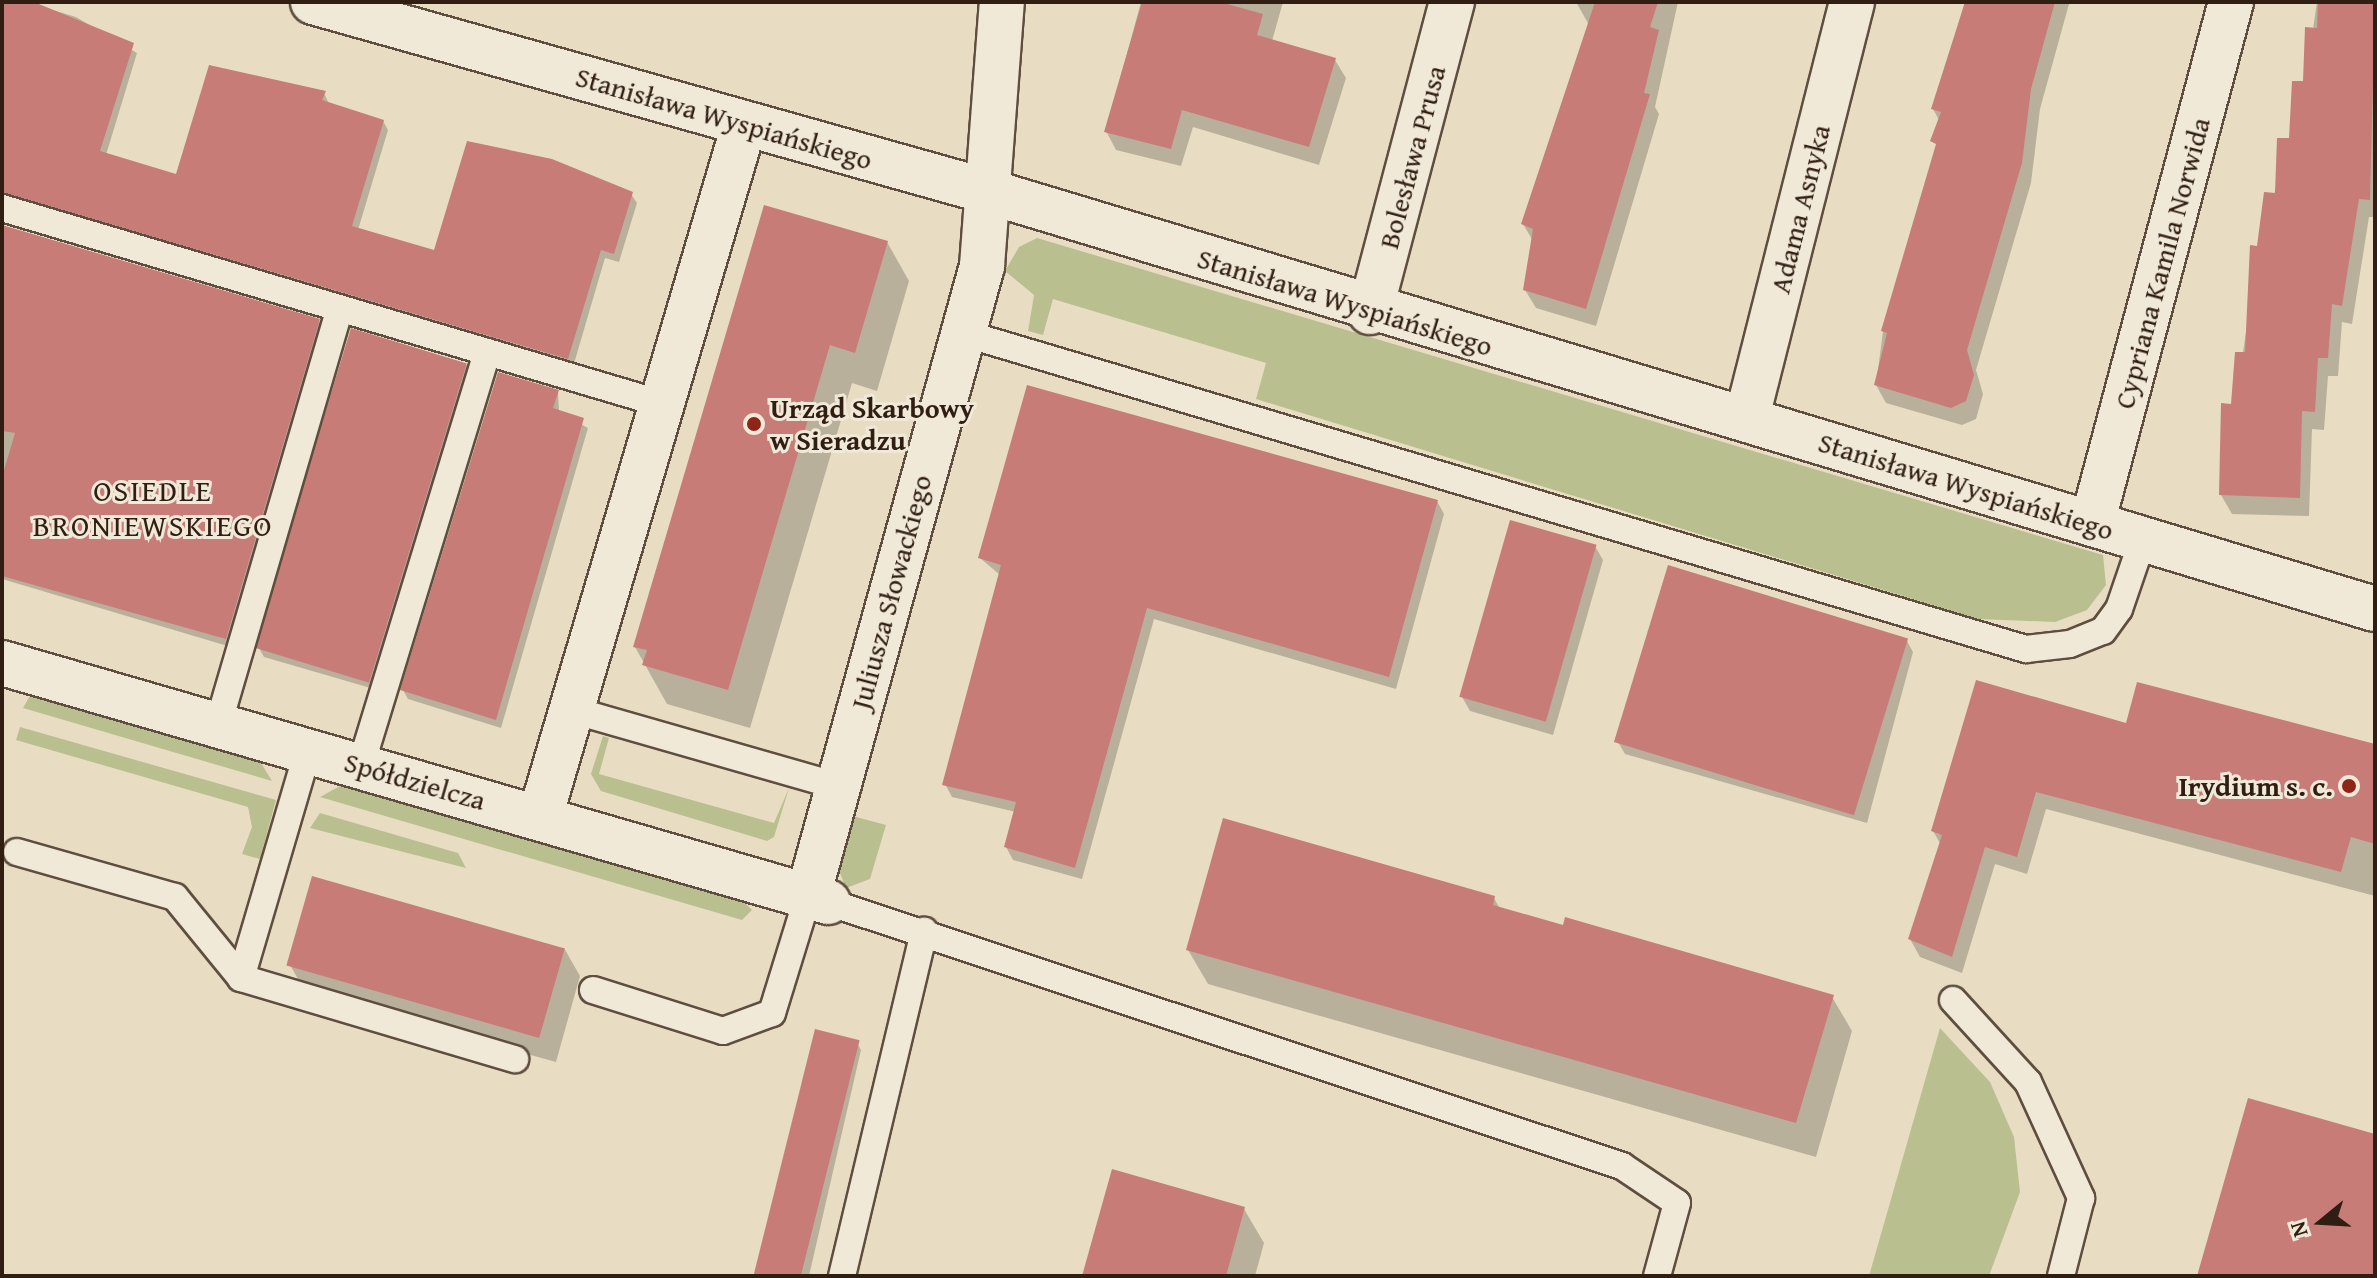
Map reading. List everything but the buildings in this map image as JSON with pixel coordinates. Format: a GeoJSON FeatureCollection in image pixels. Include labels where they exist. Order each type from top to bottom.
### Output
{"type":"FeatureCollection","features":[{"type":"Feature","properties":{"kind":"street","name":"Stanisława Wyspiańskiego"},"geometry":{"type":"LineString","coordinates":[[313,2],[382,11],[744,125],[990,192],[1370,312],[1747,417],[2375,609]]}},
{"type":"Feature","properties":{"kind":"street","name":"Juliusza Słowackiego"},"geometry":{"type":"LineString","coordinates":[[818,899],[838,786],[982,266],[1002,2]]}},
{"type":"Feature","properties":{"kind":"street","name":"Bolesława Prusa"},"geometry":{"type":"LineString","coordinates":[[1370,312],[1452,2]]}},
{"type":"Feature","properties":{"kind":"street","name":"Adama Asnyka"},"geometry":{"type":"LineString","coordinates":[[1747,417],[1852,2]]}},
{"type":"Feature","properties":{"kind":"street","name":"Cypriana Kamila Norwida"},"geometry":{"type":"LineString","coordinates":[[2092,524],[2231,2]]}},
{"type":"Feature","properties":{"kind":"street"},"geometry":{"type":"LineString","coordinates":[[540,817],[659,403],[744,125]]}},
{"type":"Feature","properties":{"kind":"street","name":"Spółdzielcza"},"geometry":{"type":"LineString","coordinates":[[2,663],[818,899]]}},
{"type":"Feature","properties":{"kind":"lane"},"geometry":{"type":"LineString","coordinates":[[2,208],[659,403]]}},
{"type":"Feature","properties":{"kind":"lane"},"geometry":{"type":"LineString","coordinates":[[218,725],[340,308]]}},
{"type":"Feature","properties":{"kind":"lane"},"geometry":{"type":"LineString","coordinates":[[963,333],[2026,649],[2103,631],[2119,609],[2143,539]]}},
{"type":"Feature","properties":{"kind":"lane"},"geometry":{"type":"LineString","coordinates":[[361,765],[487,352]]}},
{"type":"Feature","properties":{"kind":"lane"},"geometry":{"type":"LineString","coordinates":[[569,709],[838,786]]}},
{"type":"Feature","properties":{"kind":"lane"},"geometry":{"type":"LineString","coordinates":[[241,978],[308,750]]}},
{"type":"Feature","properties":{"kind":"lane"},"geometry":{"type":"LineString","coordinates":[[17,852],[175,897],[241,978],[515,1059]]}},
{"type":"Feature","properties":{"kind":"lane"},"geometry":{"type":"LineString","coordinates":[[593,990],[723,1031],[772,1013],[818,899],[924,931],[1622,1166],[1677,1203],[1657,1276]]}},
{"type":"Feature","properties":{"kind":"lane"},"geometry":{"type":"LineString","coordinates":[[842,1276],[924,931]]}},
{"type":"Feature","properties":{"kind":"lane"},"geometry":{"type":"LineString","coordinates":[[1953,1000],[2028,1082],[2081,1198],[2061,1276]]}},
{"type":"Feature","properties":{"kind":"green space"},"geometry":{"type":"Polygon","coordinates":[[[1037,238],[2103,555],[2106,585],[2087,610],[2055,622],[1978,619],[1256,399],[1266,363],[1053,299],[1043,335],[1028,331],[1034,295],[1005,271],[1019,247],[1037,238]]]}},
{"type":"Feature","properties":{"kind":"green space"},"geometry":{"type":"Polygon","coordinates":[[[31,694],[261,763],[272,781],[23,708],[31,694]]]}},
{"type":"Feature","properties":{"kind":"green space"},"geometry":{"type":"Polygon","coordinates":[[[20,727],[276,800],[260,859],[242,854],[252,827],[248,807],[16,740],[20,727]]]}},
{"type":"Feature","properties":{"kind":"green space"},"geometry":{"type":"Polygon","coordinates":[[[603,736],[609,738],[599,774],[774,823],[789,788],[774,837],[767,841],[601,791],[591,774],[603,736]]]}},
{"type":"Feature","properties":{"kind":"green space"},"geometry":{"type":"Polygon","coordinates":[[[340,786],[744,902],[752,910],[742,920],[320,797],[340,786]]]}},
{"type":"Feature","properties":{"kind":"green space"},"geometry":{"type":"Polygon","coordinates":[[[320,813],[458,853],[466,868],[310,828],[320,813]]]}},
{"type":"Feature","properties":{"kind":"green space"},"geometry":{"type":"Polygon","coordinates":[[[849,815],[886,825],[870,879],[846,888],[835,861],[849,815]]]}},
{"type":"Feature","properties":{"kind":"green space"},"geometry":{"type":"Polygon","coordinates":[[[1940,1028],[1990,1082],[2014,1137],[2020,1192],[1989,1276],[1869,1276],[1940,1028]]]}},
{"type":"Feature","properties":{"kind":"place","name":"Urząd Skarbowy w Sieradzu"},"geometry":{"type":"Point","coordinates":[754,424]}},
{"type":"Feature","properties":{"kind":"place","name":"Irydium s. c."},"geometry":{"type":"Point","coordinates":[2349,786]}},
{"type":"Feature","properties":{"kind":"district","name":"OSIEDLE BRONIEWSKIEGO"},"geometry":{"type":"Point","coordinates":[153,507]}}]}
